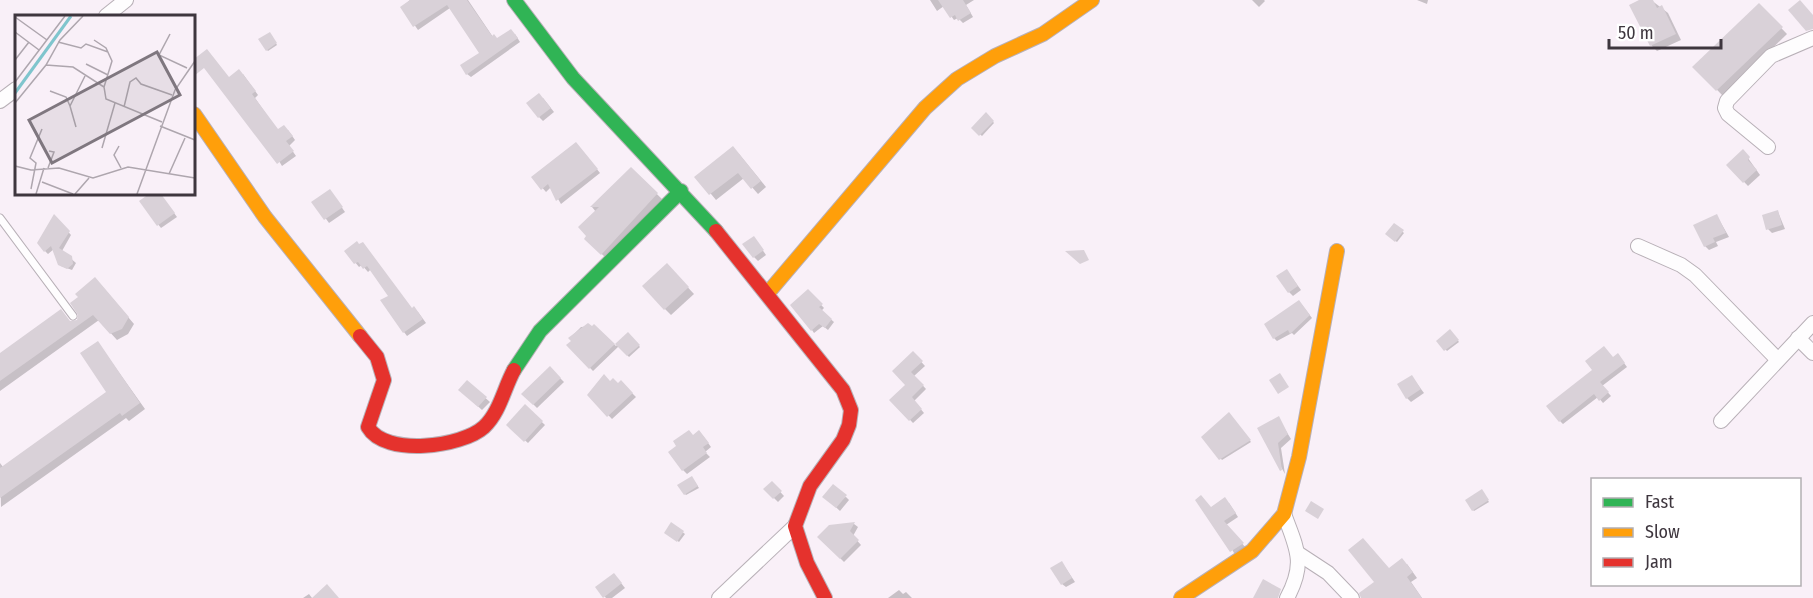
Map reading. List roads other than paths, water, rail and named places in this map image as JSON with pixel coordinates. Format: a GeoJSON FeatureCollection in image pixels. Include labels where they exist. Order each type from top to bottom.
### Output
{"type":"FeatureCollection","features":[{"type":"Feature","properties":{"kind":"street"},"geometry":{"type":"LineString","coordinates":[[107,15],[126,0]]}},
{"type":"Feature","properties":{"kind":"street"},"geometry":{"type":"LineString","coordinates":[[514,0],[573,78],[681,191],[767,294],[843,390],[851,410],[849,425],[843,440],[810,486],[795,526],[719,598]]}},
{"type":"Feature","properties":{"kind":"street"},"geometry":{"type":"LineString","coordinates":[[767,294],[925,108],[957,79],[995,56],[1043,34],[1092,0]]}},
{"type":"Feature","properties":{"kind":"street"},"geometry":{"type":"LineString","coordinates":[[1768,147],[1728,114],[1725,108],[1727,101],[1771,56],[1786,47],[1813,38]]}},
{"type":"Feature","properties":{"kind":"street"},"geometry":{"type":"LineString","coordinates":[[0,101],[15,90]]}},
{"type":"Feature","properties":{"kind":"street"},"geometry":{"type":"LineString","coordinates":[[195,115],[265,217],[377,357],[384,372],[384,385],[368,427],[374,435],[389,441],[443,444],[465,440],[480,431],[491,418],[522,356],[540,331],[681,191]]}},
{"type":"Feature","properties":{"kind":"street"},"geometry":{"type":"LineString","coordinates":[[1638,246],[1681,264],[1695,275],[1777,359]]}},
{"type":"Feature","properties":{"kind":"street"},"geometry":{"type":"LineString","coordinates":[[1181,598],[1252,550],[1284,514],[1299,457],[1337,251]]}},
{"type":"Feature","properties":{"kind":"street"},"geometry":{"type":"LineString","coordinates":[[1721,421],[1813,323]]}},
{"type":"Feature","properties":{"kind":"street"},"geometry":{"type":"LineString","coordinates":[[1798,338],[1813,353]]}},
{"type":"Feature","properties":{"kind":"street"},"geometry":{"type":"LineString","coordinates":[[1284,514],[1299,554],[1299,569],[1287,598]]}},
{"type":"Feature","properties":{"kind":"street"},"geometry":{"type":"LineString","coordinates":[[795,526],[807,563],[825,598]]}},
{"type":"Feature","properties":{"kind":"street"},"geometry":{"type":"LineString","coordinates":[[1299,554],[1328,573],[1352,598]]}},
{"type":"Feature","properties":{"kind":"lane"},"geometry":{"type":"LineString","coordinates":[[0,218],[73,316]]}}]}
